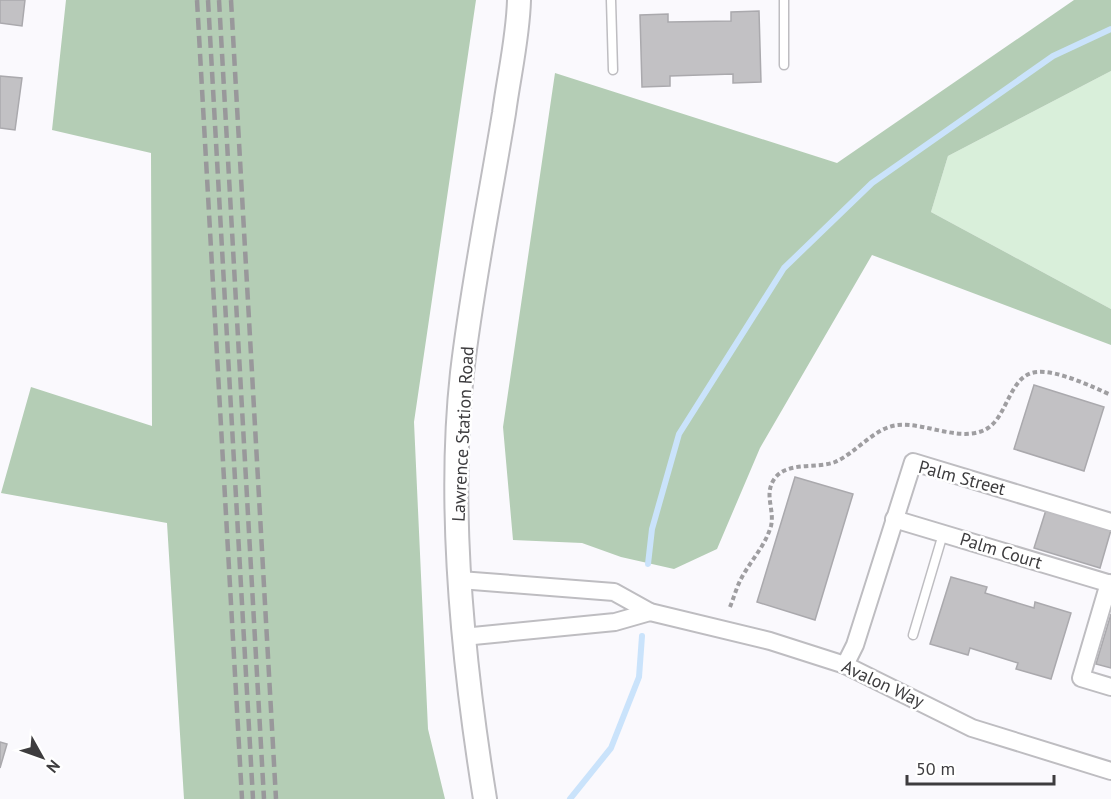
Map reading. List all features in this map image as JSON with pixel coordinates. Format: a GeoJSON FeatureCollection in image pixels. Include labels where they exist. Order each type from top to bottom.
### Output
{"type":"FeatureCollection","features":[{"type":"Feature","properties":{"kind":"main road","name":"Lawrence Station Road"},"geometry":{"type":"LineString","coordinates":[[485,799],[463,636],[458,462],[462,374],[519,0]]}},
{"type":"Feature","properties":{"kind":"street","name":"Palm Street"},"geometry":{"type":"LineString","coordinates":[[845,665],[855,645],[913,462],[1111,522]]}},
{"type":"Feature","properties":{"kind":"street","name":"Palm Court"},"geometry":{"type":"LineString","coordinates":[[894,519],[1110,584],[1081,678],[1111,687]]}},
{"type":"Feature","properties":{"kind":"street","name":"Avalon Way"},"geometry":{"type":"LineString","coordinates":[[460,580],[614,592],[650,612],[770,641],[845,665],[972,728],[1111,771]]}},
{"type":"Feature","properties":{"kind":"street","name":"Avalon Way"},"geometry":{"type":"LineString","coordinates":[[463,636],[615,622],[650,612]]}},
{"type":"Feature","properties":{"kind":"lane"},"geometry":{"type":"LineString","coordinates":[[611,0],[613,70]]}},
{"type":"Feature","properties":{"kind":"lane"},"geometry":{"type":"LineString","coordinates":[[784,0],[784,65]]}},
{"type":"Feature","properties":{"kind":"lane"},"geometry":{"type":"LineString","coordinates":[[913,635],[943,534]]}},
{"type":"Feature","properties":{"kind":"green space"},"geometry":{"type":"Polygon","coordinates":[[[66,0],[476,0],[414,422],[428,729],[445,799],[184,799],[167,523],[1,493],[31,387],[152,426],[151,153],[52,130],[66,0]]]}},
{"type":"Feature","properties":{"kind":"green space"},"geometry":{"type":"Polygon","coordinates":[[[1074,0],[1111,0],[1111,71],[948,156],[931,212],[1111,309],[1111,345],[872,255],[760,448],[717,549],[674,569],[621,557],[582,543],[513,540],[503,427],[555,73],[837,163],[1074,0]]]}},
{"type":"Feature","properties":{"kind":"green space"},"geometry":{"type":"Polygon","coordinates":[[[1111,71],[1111,309],[931,212],[948,156],[1111,71]]]}},
{"type":"Feature","properties":{"kind":"building"},"geometry":{"type":"Polygon","coordinates":[[[0,0],[25,0],[22,26],[0,23],[0,0]]]}},
{"type":"Feature","properties":{"kind":"building"},"geometry":{"type":"Polygon","coordinates":[[[759,11],[761,82],[733,83],[733,74],[670,76],[670,86],[642,87],[640,15],[668,14],[668,22],[731,21],[731,12],[759,11]]]}},
{"type":"Feature","properties":{"kind":"building"},"geometry":{"type":"Polygon","coordinates":[[[0,76],[22,78],[15,130],[0,128],[0,76]]]}},
{"type":"Feature","properties":{"kind":"building"},"geometry":{"type":"Polygon","coordinates":[[[1034,385],[1104,407],[1084,471],[1014,449],[1034,385]]]}},
{"type":"Feature","properties":{"kind":"building"},"geometry":{"type":"Polygon","coordinates":[[[795,477],[853,494],[815,620],[757,602],[795,477]]]}},
{"type":"Feature","properties":{"kind":"building"},"geometry":{"type":"Polygon","coordinates":[[[1046,510],[1111,530],[1100,568],[1034,548],[1046,510]]]}},
{"type":"Feature","properties":{"kind":"building"},"geometry":{"type":"Polygon","coordinates":[[[951,577],[987,587],[985,593],[1034,608],[1035,602],[1071,613],[1051,679],[1016,669],[1018,663],[970,648],[968,655],[930,644],[951,577]]]}},
{"type":"Feature","properties":{"kind":"building"},"geometry":{"type":"Polygon","coordinates":[[[1111,614],[1111,668],[1096,664],[1111,614]]]}},
{"type":"Feature","properties":{"kind":"building"},"geometry":{"type":"Polygon","coordinates":[[[0,742],[7,744],[0,768],[0,742]]]}},
{"type":"Feature","properties":{"kind":"waterway"},"geometry":{"type":"LineString","coordinates":[[648,564],[652,529],[679,434],[784,268],[872,183],[1053,56],[1111,29]]}},
{"type":"Feature","properties":{"kind":"waterway"},"geometry":{"type":"LineString","coordinates":[[570,799],[611,748],[639,677],[642,636]]}},
{"type":"Feature","properties":{"kind":"railway"},"geometry":{"type":"LineString","coordinates":[[197,0],[242,799]]}},
{"type":"Feature","properties":{"kind":"railway"},"geometry":{"type":"LineString","coordinates":[[208,0],[253,799]]}},
{"type":"Feature","properties":{"kind":"railway"},"geometry":{"type":"LineString","coordinates":[[219,0],[264,799]]}},
{"type":"Feature","properties":{"kind":"railway"},"geometry":{"type":"LineString","coordinates":[[231,0],[276,799]]}}]}
